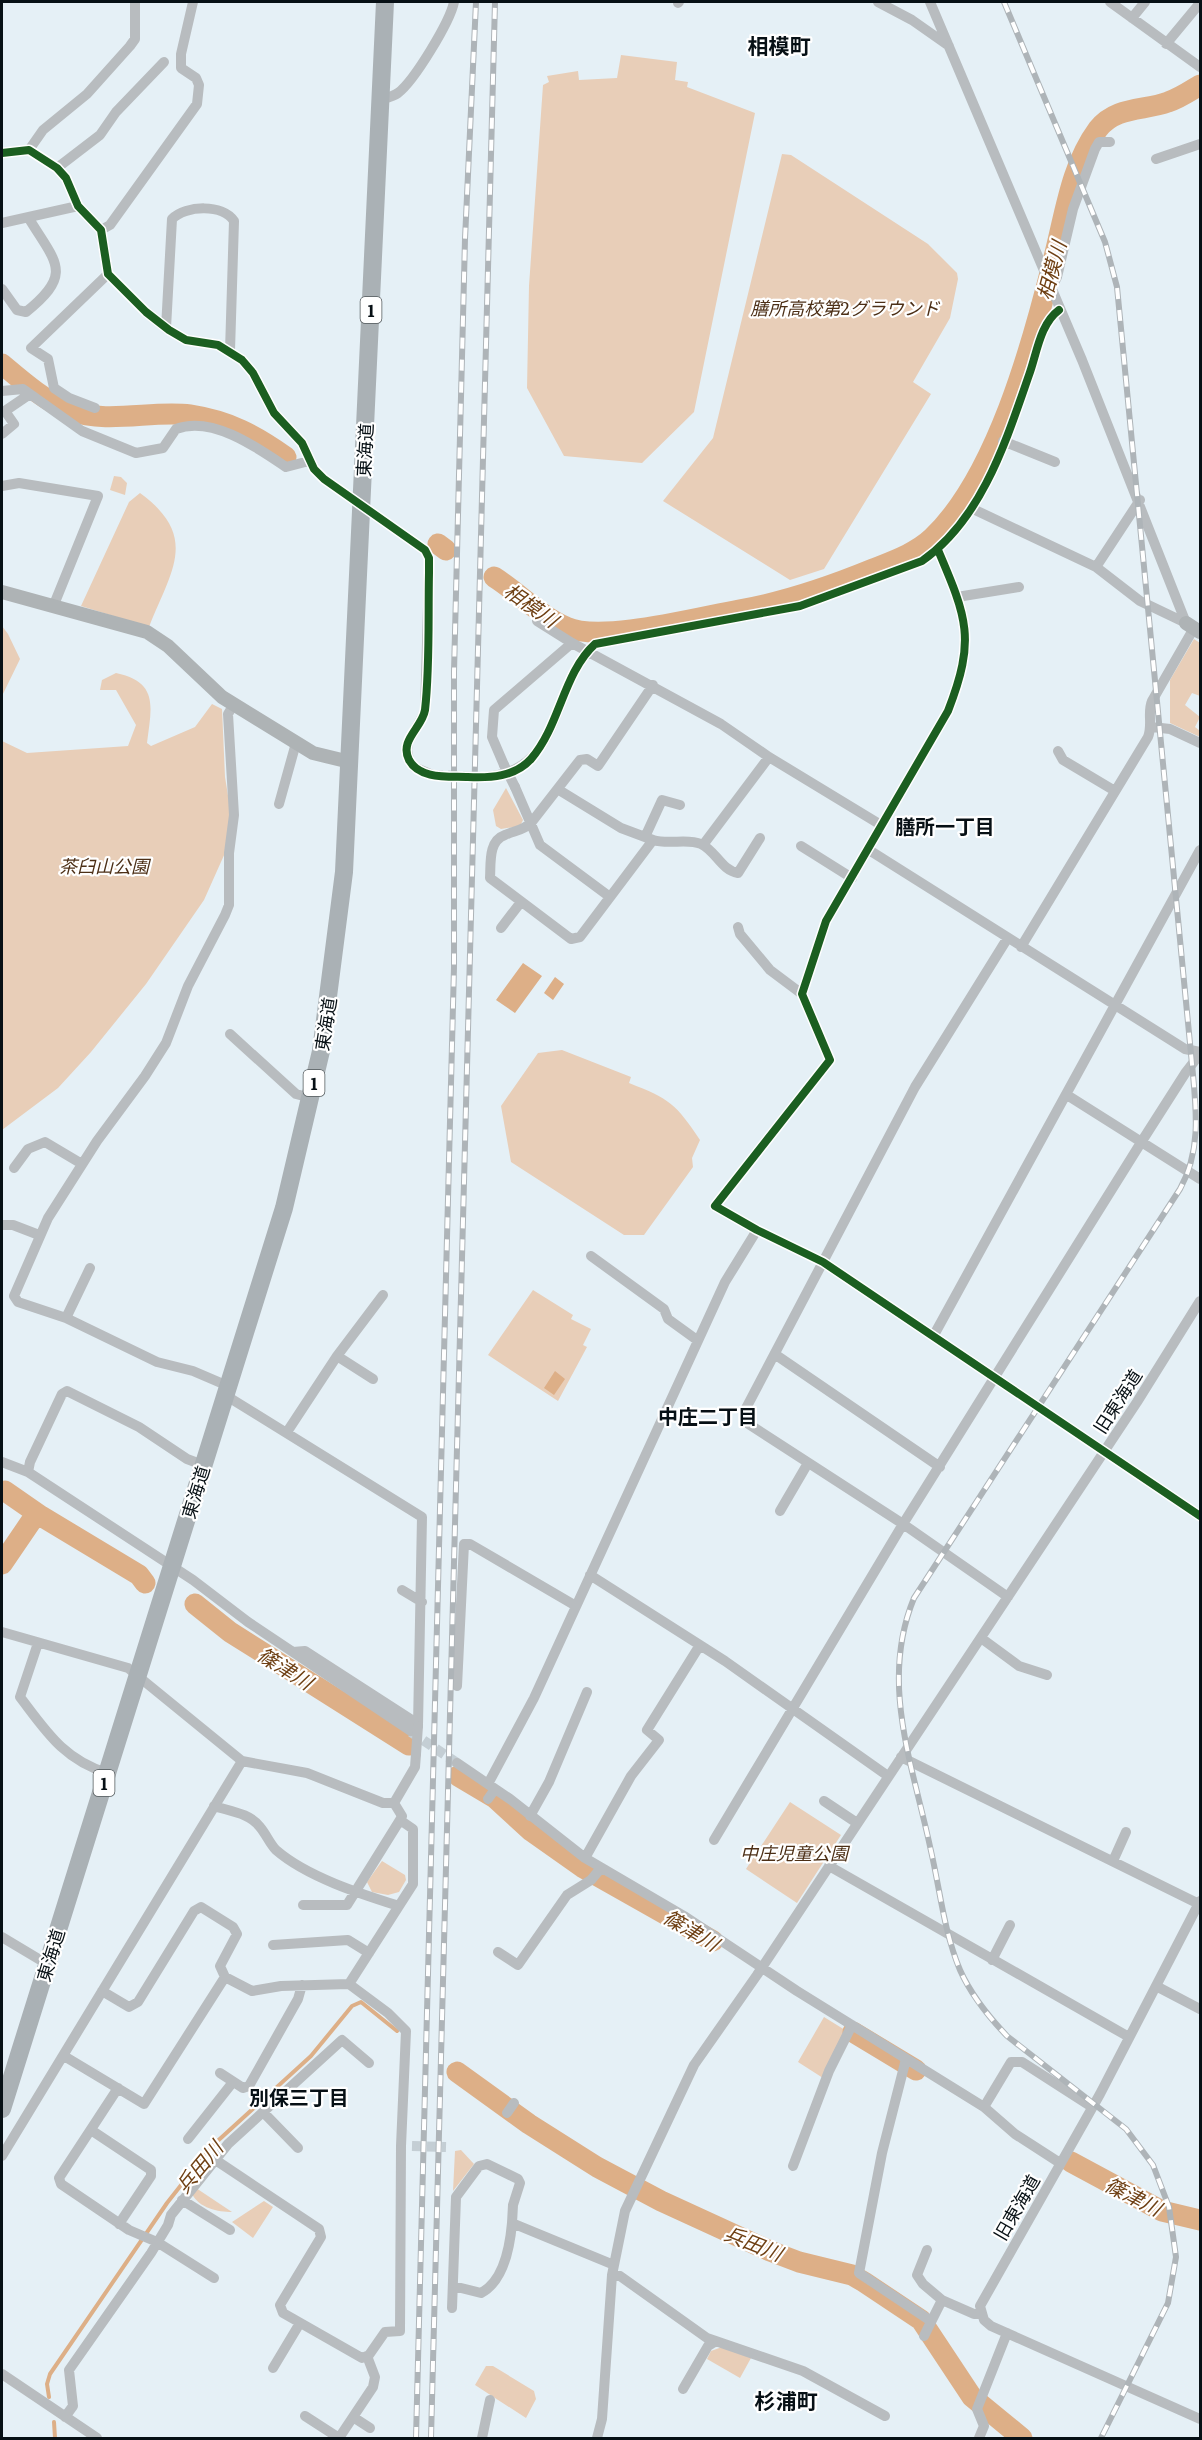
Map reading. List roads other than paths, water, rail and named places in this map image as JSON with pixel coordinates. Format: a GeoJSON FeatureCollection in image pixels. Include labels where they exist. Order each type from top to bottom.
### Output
{"type":"FeatureCollection","features":[{"type":"Feature","properties":{"kind":"highway","name":"東海道"},"geometry":{"type":"LineString","coordinates":[[2,2109],[284,1208],[311,1098],[338,930],[350,762],[385,2]]}},
{"type":"Feature","properties":{"kind":"street"},"geometry":{"type":"LineString","coordinates":[[29,150],[43,130],[87,94],[130,46],[135,39],[135,2]]}},
{"type":"Feature","properties":{"kind":"street"},"geometry":{"type":"LineString","coordinates":[[101,230],[110,225],[197,104],[199,85],[196,78],[181,68],[181,54],[194,2]]}},
{"type":"Feature","properties":{"kind":"street"},"geometry":{"type":"LineString","coordinates":[[380,100],[397,93],[412,76],[444,26],[454,2]]}},
{"type":"Feature","properties":{"kind":"street"},"geometry":{"type":"LineString","coordinates":[[878,2],[912,20],[949,46]]}},
{"type":"Feature","properties":{"kind":"street"},"geometry":{"type":"LineString","coordinates":[[930,2],[1193,628]]}},
{"type":"Feature","properties":{"kind":"street"},"geometry":{"type":"LineString","coordinates":[[1110,2],[1200,67]]}},
{"type":"Feature","properties":{"kind":"street"},"geometry":{"type":"LineString","coordinates":[[1132,18],[1145,2]]}},
{"type":"Feature","properties":{"kind":"street"},"geometry":{"type":"LineString","coordinates":[[1166,44],[1200,3]]}},
{"type":"Feature","properties":{"kind":"street"},"geometry":{"type":"LineString","coordinates":[[57,168],[100,135],[116,112],[165,62]]}},
{"type":"Feature","properties":{"kind":"street"},"geometry":{"type":"LineString","coordinates":[[1049,284],[1057,277],[1073,209],[1095,149],[1099,142],[1110,142]]}},
{"type":"Feature","properties":{"kind":"street"},"geometry":{"type":"LineString","coordinates":[[1156,159],[1200,144]]}},
{"type":"Feature","properties":{"kind":"street"},"geometry":{"type":"LineString","coordinates":[[2,153],[29,150],[57,168],[66,178],[78,206],[101,230],[108,274],[166,328],[186,340],[208,342],[230,351],[253,373],[274,413],[302,443],[309,461],[324,479],[416,542],[429,558],[425,712],[408,742],[407,750],[414,766],[433,776]]}},
{"type":"Feature","properties":{"kind":"street"},"geometry":{"type":"LineString","coordinates":[[2,224],[78,206]]}},
{"type":"Feature","properties":{"kind":"street"},"geometry":{"type":"LineString","coordinates":[[166,328],[172,219],[183,210],[227,212],[234,221],[230,351]]}},
{"type":"Feature","properties":{"kind":"street"},"geometry":{"type":"LineString","coordinates":[[2,289],[17,310],[26,312],[46,296],[57,279],[56,264],[28,217]]}},
{"type":"Feature","properties":{"kind":"street"},"geometry":{"type":"LineString","coordinates":[[95,408],[77,402],[54,388],[48,358],[31,348],[108,274]]}},
{"type":"Feature","properties":{"kind":"street"},"geometry":{"type":"LineString","coordinates":[[482,777],[498,777],[516,770],[534,757],[588,650],[595,644],[800,606],[921,561],[938,550],[973,509],[1003,441],[1046,323],[1059,310]]}},
{"type":"Feature","properties":{"kind":"street"},"geometry":{"type":"LineString","coordinates":[[2,391],[23,389],[82,431],[136,453],[146,453],[163,448],[176,429],[198,426],[248,441],[286,467],[309,461]]}},
{"type":"Feature","properties":{"kind":"street"},"geometry":{"type":"LineString","coordinates":[[2,434],[14,424],[5,411],[30,394]]}},
{"type":"Feature","properties":{"kind":"street"},"geometry":{"type":"LineString","coordinates":[[1003,441],[1055,462]]}},
{"type":"Feature","properties":{"kind":"street"},"geometry":{"type":"LineString","coordinates":[[2,486],[20,483],[98,496],[53,607]]}},
{"type":"Feature","properties":{"kind":"street"},"geometry":{"type":"LineString","coordinates":[[1096,567],[1140,500]]}},
{"type":"Feature","properties":{"kind":"street"},"geometry":{"type":"LineString","coordinates":[[973,509],[1096,567],[1140,601],[1193,628]]}},
{"type":"Feature","properties":{"kind":"street"},"geometry":{"type":"LineString","coordinates":[[802,994],[826,921],[948,711],[961,678],[966,637],[957,597],[938,550]]}},
{"type":"Feature","properties":{"kind":"street"},"geometry":{"type":"LineString","coordinates":[[957,597],[1019,587]]}},
{"type":"Feature","properties":{"kind":"street"},"geometry":{"type":"LineString","coordinates":[[2,592],[147,632],[168,646],[204,682],[234,704],[321,756],[350,762]]}},
{"type":"Feature","properties":{"kind":"street"},"geometry":{"type":"LineString","coordinates":[[537,621],[572,643],[654,685],[721,724],[769,757],[881,825]]}},
{"type":"Feature","properties":{"kind":"street"},"geometry":{"type":"LineString","coordinates":[[1021,947],[1152,728],[1148,710],[1193,628]]}},
{"type":"Feature","properties":{"kind":"street"},"geometry":{"type":"LineString","coordinates":[[572,643],[494,710],[492,737],[540,845],[610,897]]}},
{"type":"Feature","properties":{"kind":"street"},"geometry":{"type":"LineString","coordinates":[[654,685],[598,766],[587,759],[580,760],[559,790],[531,823],[522,831],[503,835],[492,847],[490,878],[571,939],[580,937],[649,839],[662,800],[680,805]]}},
{"type":"Feature","properties":{"kind":"street"},"geometry":{"type":"LineString","coordinates":[[234,704],[228,714],[234,815],[229,853],[229,905],[188,986],[166,1043],[82,1164],[39,1235],[14,1296],[15,1300],[66,1318],[157,1362],[193,1371],[227,1390],[287,1432],[422,1518],[422,1602],[415,1767],[394,1803]]}},
{"type":"Feature","properties":{"kind":"street"},"geometry":{"type":"LineString","coordinates":[[1152,728],[1170,729],[1200,743]]}},
{"type":"Feature","properties":{"kind":"street"},"geometry":{"type":"LineString","coordinates":[[279,804],[296,743]]}},
{"type":"Feature","properties":{"kind":"street"},"geometry":{"type":"LineString","coordinates":[[1058,751],[1063,760],[1116,791]]}},
{"type":"Feature","properties":{"kind":"street"},"geometry":{"type":"LineString","coordinates":[[703,845],[769,757]]}},
{"type":"Feature","properties":{"kind":"street"},"geometry":{"type":"LineString","coordinates":[[559,790],[621,828],[649,839],[663,843],[688,841],[703,845],[727,869],[738,873],[760,838]]}},
{"type":"Feature","properties":{"kind":"street"},"geometry":{"type":"LineString","coordinates":[[801,846],[852,878]]}},
{"type":"Feature","properties":{"kind":"street"},"geometry":{"type":"LineString","coordinates":[[714,1840],[903,1524],[1142,1141],[1200,1053],[1185,1049],[1116,1007],[869,850]]}},
{"type":"Feature","properties":{"kind":"street"},"geometry":{"type":"LineString","coordinates":[[934,1335],[1116,1007],[1200,850]]}},
{"type":"Feature","properties":{"kind":"street"},"geometry":{"type":"LineString","coordinates":[[501,928],[521,902]]}},
{"type":"Feature","properties":{"kind":"street"},"geometry":{"type":"LineString","coordinates":[[597,2439],[602,2419],[613,2270],[625,2211],[694,2066],[760,1971],[1104,1450],[823,1262],[757,1230],[715,1206],[830,1060],[802,994],[770,970],[740,934],[738,927]]}},
{"type":"Feature","properties":{"kind":"street"},"geometry":{"type":"LineString","coordinates":[[1007,939],[915,1087],[744,1412],[747,1424],[903,1524],[1008,1597]]}},
{"type":"Feature","properties":{"kind":"street"},"geometry":{"type":"LineString","coordinates":[[230,1034],[296,1094],[311,1098]]}},
{"type":"Feature","properties":{"kind":"street"},"geometry":{"type":"LineString","coordinates":[[1067,1095],[1200,1179]]}},
{"type":"Feature","properties":{"kind":"street"},"geometry":{"type":"LineString","coordinates":[[14,1168],[28,1149],[45,1142],[82,1164]]}},
{"type":"Feature","properties":{"kind":"street"},"geometry":{"type":"LineString","coordinates":[[2,1226],[13,1225],[39,1235]]}},
{"type":"Feature","properties":{"kind":"street"},"geometry":{"type":"LineString","coordinates":[[491,1791],[697,1340],[725,1282],[757,1230]]}},
{"type":"Feature","properties":{"kind":"street"},"geometry":{"type":"LineString","coordinates":[[591,1256],[664,1309],[668,1319],[697,1340]]}},
{"type":"Feature","properties":{"kind":"street"},"geometry":{"type":"LineString","coordinates":[[66,1318],[90,1268]]}},
{"type":"Feature","properties":{"kind":"street"},"geometry":{"type":"LineString","coordinates":[[287,1432],[337,1356],[383,1295]]}},
{"type":"Feature","properties":{"kind":"street","name":"旧東海道"},"geometry":{"type":"LineString","coordinates":[[1200,1301],[1104,1450],[1200,1516]]}},
{"type":"Feature","properties":{"kind":"street"},"geometry":{"type":"LineString","coordinates":[[776,1355],[939,1467]]}},
{"type":"Feature","properties":{"kind":"street"},"geometry":{"type":"LineString","coordinates":[[337,1356],[373,1379]]}},
{"type":"Feature","properties":{"kind":"street"},"geometry":{"type":"LineString","coordinates":[[28,1472],[30,1462],[62,1394],[66,1391],[139,1427],[187,1459],[203,1465]]}},
{"type":"Feature","properties":{"kind":"street"},"geometry":{"type":"LineString","coordinates":[[2,1462],[28,1472],[171,1565],[293,1652],[416,1727]]}},
{"type":"Feature","properties":{"kind":"street"},"geometry":{"type":"LineString","coordinates":[[780,1511],[808,1463]]}},
{"type":"Feature","properties":{"kind":"street"},"geometry":{"type":"LineString","coordinates":[[457,1686],[464,1544],[470,1544],[576,1606]]}},
{"type":"Feature","properties":{"kind":"street"},"geometry":{"type":"LineString","coordinates":[[590,1575],[700,1645],[888,1776]]}},
{"type":"Feature","properties":{"kind":"street"},"geometry":{"type":"LineString","coordinates":[[402,1590],[422,1602]]}},
{"type":"Feature","properties":{"kind":"street"},"geometry":{"type":"LineString","coordinates":[[2,1632],[128,1668],[242,1761],[307,1773],[383,1803],[394,1803]]}},
{"type":"Feature","properties":{"kind":"street"},"geometry":{"type":"LineString","coordinates":[[981,1638],[1019,1666],[1047,1675]]}},
{"type":"Feature","properties":{"kind":"street"},"geometry":{"type":"LineString","coordinates":[[38,1643],[20,1696],[57,1745],[70,1756],[107,1773]]}},
{"type":"Feature","properties":{"kind":"street"},"geometry":{"type":"LineString","coordinates":[[585,1858],[631,1776],[659,1740],[647,1730],[700,1645]]}},
{"type":"Feature","properties":{"kind":"street"},"geometry":{"type":"LineString","coordinates":[[530,1816],[549,1782],[587,1692]]}},
{"type":"Feature","properties":{"kind":"street"},"geometry":{"type":"LineString","coordinates":[[901,1757],[1200,1902]]}},
{"type":"Feature","properties":{"kind":"street"},"geometry":{"type":"LineString","coordinates":[[2,2156],[242,1761]]}},
{"type":"Feature","properties":{"kind":"street"},"geometry":{"type":"LineString","coordinates":[[458,1763],[491,1791],[530,1816],[585,1858],[597,1873],[651,1902],[905,2062],[984,2107],[1015,2134],[1060,2163]]}},
{"type":"Feature","properties":{"kind":"street"},"geometry":{"type":"LineString","coordinates":[[824,1801],[857,1824]]}},
{"type":"Feature","properties":{"kind":"street"},"geometry":{"type":"LineString","coordinates":[[303,1905],[347,1905],[402,1816],[394,1803]]}},
{"type":"Feature","properties":{"kind":"street"},"geometry":{"type":"LineString","coordinates":[[214,1806],[245,1815],[258,1824],[276,1849],[301,1866],[355,1892],[399,1906]]}},
{"type":"Feature","properties":{"kind":"street"},"geometry":{"type":"LineString","coordinates":[[349,1984],[413,1884],[413,1829],[400,1820]]}},
{"type":"Feature","properties":{"kind":"street"},"geometry":{"type":"LineString","coordinates":[[1113,1861],[1126,1832]]}},
{"type":"Feature","properties":{"kind":"street"},"geometry":{"type":"LineString","coordinates":[[829,1866],[1129,2037]]}},
{"type":"Feature","properties":{"kind":"street"},"geometry":{"type":"LineString","coordinates":[[498,1952],[518,1965],[567,1895],[597,1873]]}},
{"type":"Feature","properties":{"kind":"street","name":"旧東海道"},"geometry":{"type":"LineString","coordinates":[[981,2314],[982,2300],[1092,2107],[1200,1902]]}},
{"type":"Feature","properties":{"kind":"street"},"geometry":{"type":"LineString","coordinates":[[102,1991],[129,2007],[138,2002],[194,1911],[201,1907],[233,1927],[237,1934],[220,1966],[225,1977],[252,1991],[302,1985],[349,1984],[388,2013],[406,2031],[406,2146],[400,2331],[385,2332],[367,2356],[362,2358],[283,2313],[280,2305],[321,2237],[319,2229],[214,2159]]}},
{"type":"Feature","properties":{"kind":"street"},"geometry":{"type":"LineString","coordinates":[[992,1960],[1010,1925]]}},
{"type":"Feature","properties":{"kind":"street"},"geometry":{"type":"LineString","coordinates":[[2,1938],[47,1964]]}},
{"type":"Feature","properties":{"kind":"street"},"geometry":{"type":"LineString","coordinates":[[273,1945],[348,1940],[369,1953]]}},
{"type":"Feature","properties":{"kind":"street"},"geometry":{"type":"LineString","coordinates":[[64,2056],[144,2104],[225,1977]]}},
{"type":"Feature","properties":{"kind":"street"},"geometry":{"type":"LineString","coordinates":[[220,2073],[243,2088],[249,2086],[298,1999],[302,1985]]}},
{"type":"Feature","properties":{"kind":"street"},"geometry":{"type":"LineString","coordinates":[[1156,1986],[1200,2009]]}},
{"type":"Feature","properties":{"kind":"street"},"geometry":{"type":"LineString","coordinates":[[793,2166],[850,2028]]}},
{"type":"Feature","properties":{"kind":"street"},"geometry":{"type":"LineString","coordinates":[[65,2417],[73,2406],[69,2370],[171,2215],[214,2159],[342,2040],[369,2063]]}},
{"type":"Feature","properties":{"kind":"street"},"geometry":{"type":"LineString","coordinates":[[905,2062],[882,2153],[859,2273],[930,2323]]}},
{"type":"Feature","properties":{"kind":"street"},"geometry":{"type":"LineString","coordinates":[[984,2107],[1011,2062],[1022,2062],[1092,2107]]}},
{"type":"Feature","properties":{"kind":"street"},"geometry":{"type":"LineString","coordinates":[[188,2139],[233,2082]]}},
{"type":"Feature","properties":{"kind":"street"},"geometry":{"type":"LineString","coordinates":[[118,2088],[59,2178],[62,2184],[124,2227],[154,2241],[214,2278]]}},
{"type":"Feature","properties":{"kind":"street"},"geometry":{"type":"LineString","coordinates":[[264,2113],[298,2148]]}},
{"type":"Feature","properties":{"kind":"street"},"geometry":{"type":"LineString","coordinates":[[91,2130],[151,2170],[151,2176],[124,2227]]}},
{"type":"Feature","properties":{"kind":"street"},"geometry":{"type":"LineString","coordinates":[[452,2308],[456,2197],[479,2166],[487,2164],[518,2179],[520,2183],[513,2205],[510,2248],[490,2288],[481,2293],[453,2286]]}},
{"type":"Feature","properties":{"kind":"street"},"geometry":{"type":"LineString","coordinates":[[182,2200],[230,2230]]}},
{"type":"Feature","properties":{"kind":"street"},"geometry":{"type":"LineString","coordinates":[[512,2223],[613,2270],[716,2341],[803,2371],[885,2416]]}},
{"type":"Feature","properties":{"kind":"street"},"geometry":{"type":"LineString","coordinates":[[927,2250],[917,2275],[923,2284],[942,2300],[974,2314],[981,2314],[991,2326],[1200,2419]]}},
{"type":"Feature","properties":{"kind":"street"},"geometry":{"type":"LineString","coordinates":[[924,2336],[942,2300]]}},
{"type":"Feature","properties":{"kind":"street"},"geometry":{"type":"LineString","coordinates":[[273,2368],[300,2323]]}},
{"type":"Feature","properties":{"kind":"street"},"geometry":{"type":"LineString","coordinates":[[980,2439],[984,2426],[978,2404],[1007,2333]]}},
{"type":"Feature","properties":{"kind":"street"},"geometry":{"type":"LineString","coordinates":[[683,2389],[708,2346],[716,2341]]}},
{"type":"Feature","properties":{"kind":"street"},"geometry":{"type":"LineString","coordinates":[[305,2416],[339,2438],[373,2387],[375,2377],[367,2356]]}},
{"type":"Feature","properties":{"kind":"street"},"geometry":{"type":"LineString","coordinates":[[2,2374],[97,2439]]}},
{"type":"Feature","properties":{"kind":"street"},"geometry":{"type":"LineString","coordinates":[[483,2438],[490,2400]]}},
{"type":"Feature","properties":{"kind":"street"},"geometry":{"type":"LineString","coordinates":[[353,2417],[370,2428]]}},
{"type":"Feature","properties":{"kind":"waterway","name":"相模川"},"geometry":{"type":"LineString","coordinates":[[494,577],[556,622],[582,631],[602,632],[676,623],[790,598],[888,563],[926,543],[955,512],[975,481],[1009,409],[1034,332],[1070,192],[1081,159],[1089,144],[1098,129],[1113,116],[1168,102],[1200,85]]}},
{"type":"Feature","properties":{"kind":"waterway","name":"相模川"},"geometry":{"type":"LineString","coordinates":[[2,364],[43,396],[70,411],[85,415],[115,417],[190,415],[217,421],[241,430],[286,457]]}},
{"type":"Feature","properties":{"kind":"waterway","name":"相模川"},"geometry":{"type":"LineString","coordinates":[[438,544],[446,550]]}},
{"type":"Feature","properties":{"kind":"waterway"},"geometry":{"type":"LineString","coordinates":[[5,1491],[41,1516]]}},
{"type":"Feature","properties":{"kind":"waterway","name":"篠津川"},"geometry":{"type":"LineString","coordinates":[[2,1564],[32,1520],[41,1516],[139,1575],[145,1583]]}},
{"type":"Feature","properties":{"kind":"waterway","name":"篠津川"},"geometry":{"type":"LineString","coordinates":[[195,1604],[230,1632],[409,1745]]}},
{"type":"Feature","properties":{"kind":"waterway","name":"篠津川"},"geometry":{"type":"LineString","coordinates":[[458,1776],[495,1798],[531,1831],[582,1867],[713,1941]]}},
{"type":"Feature","properties":{"kind":"waterway","name":"兵田川"},"geometry":{"type":"LineString","coordinates":[[49,2397],[47,2384],[50,2374],[167,2203],[211,2147],[311,2056],[352,2006],[361,2002],[397,2031]]}},
{"type":"Feature","properties":{"kind":"waterway","name":"篠津川"},"geometry":{"type":"LineString","coordinates":[[853,2032],[916,2070]]}},
{"type":"Feature","properties":{"kind":"waterway","name":"兵田川"},"geometry":{"type":"LineString","coordinates":[[457,2072],[529,2124],[597,2167],[661,2201],[770,2251],[799,2262],[852,2275],[864,2282],[921,2320],[972,2397],[1022,2438]]}},
{"type":"Feature","properties":{"kind":"waterway","name":"篠津川"},"geometry":{"type":"LineString","coordinates":[[1071,2162],[1162,2211],[1200,2220]]}},
{"type":"Feature","properties":{"kind":"waterway","name":"兵田川"},"geometry":{"type":"LineString","coordinates":[[54,2422],[55,2438]]}},
{"type":"Feature","properties":{"kind":"tunnel"},"geometry":{"type":"LineString","coordinates":[[433,775],[482,777]]}},
{"type":"Feature","properties":{"kind":"tunnel"},"geometry":{"type":"LineString","coordinates":[[411,1732],[457,1763]]}},
{"type":"Feature","properties":{"kind":"tunnel"},"geometry":{"type":"LineString","coordinates":[[412,2146],[446,2147]]}},
{"type":"Feature","properties":{"kind":"railway"},"geometry":{"type":"LineString","coordinates":[[416,2438],[454,967],[454,672],[465,239],[476,2]]}},
{"type":"Feature","properties":{"kind":"railway"},"geometry":{"type":"LineString","coordinates":[[431,2438],[495,2]]}},
{"type":"Feature","properties":{"kind":"railway"},"geometry":{"type":"LineString","coordinates":[[1004,2],[1105,242],[1117,287],[1194,1080],[1196,1128],[1192,1159],[1180,1189],[914,1598],[904,1630],[899,1661],[899,1693],[908,1756],[946,1926],[964,1979],[980,2005],[1007,2036],[1126,2129],[1153,2165],[1169,2207],[1176,2257],[1168,2303],[1101,2438]]}},
{"type":"Feature","properties":{"kind":"district","name":"相模町"},"geometry":{"type":"Point","coordinates":[779,44]}},
{"type":"Feature","properties":{"kind":"district","name":"膳所一丁目"},"geometry":{"type":"Point","coordinates":[945,825]}},
{"type":"Feature","properties":{"kind":"district","name":"中庄二丁目"},"geometry":{"type":"Point","coordinates":[708,1415]}},
{"type":"Feature","properties":{"kind":"district","name":"別保三丁目"},"geometry":{"type":"Point","coordinates":[299,2096]}},
{"type":"Feature","properties":{"kind":"district","name":"杉浦町"},"geometry":{"type":"Point","coordinates":[786,2399]}},
{"type":"Feature","properties":{"kind":"park label","name":"膳所高校第2グラウンド"},"geometry":{"type":"Point","coordinates":[845,307]}},
{"type":"Feature","properties":{"kind":"park label","name":"茶臼山公園"},"geometry":{"type":"Point","coordinates":[104,865]}},
{"type":"Feature","properties":{"kind":"park label","name":"中庄児童公園"},"geometry":{"type":"Point","coordinates":[794,1852]}}]}
